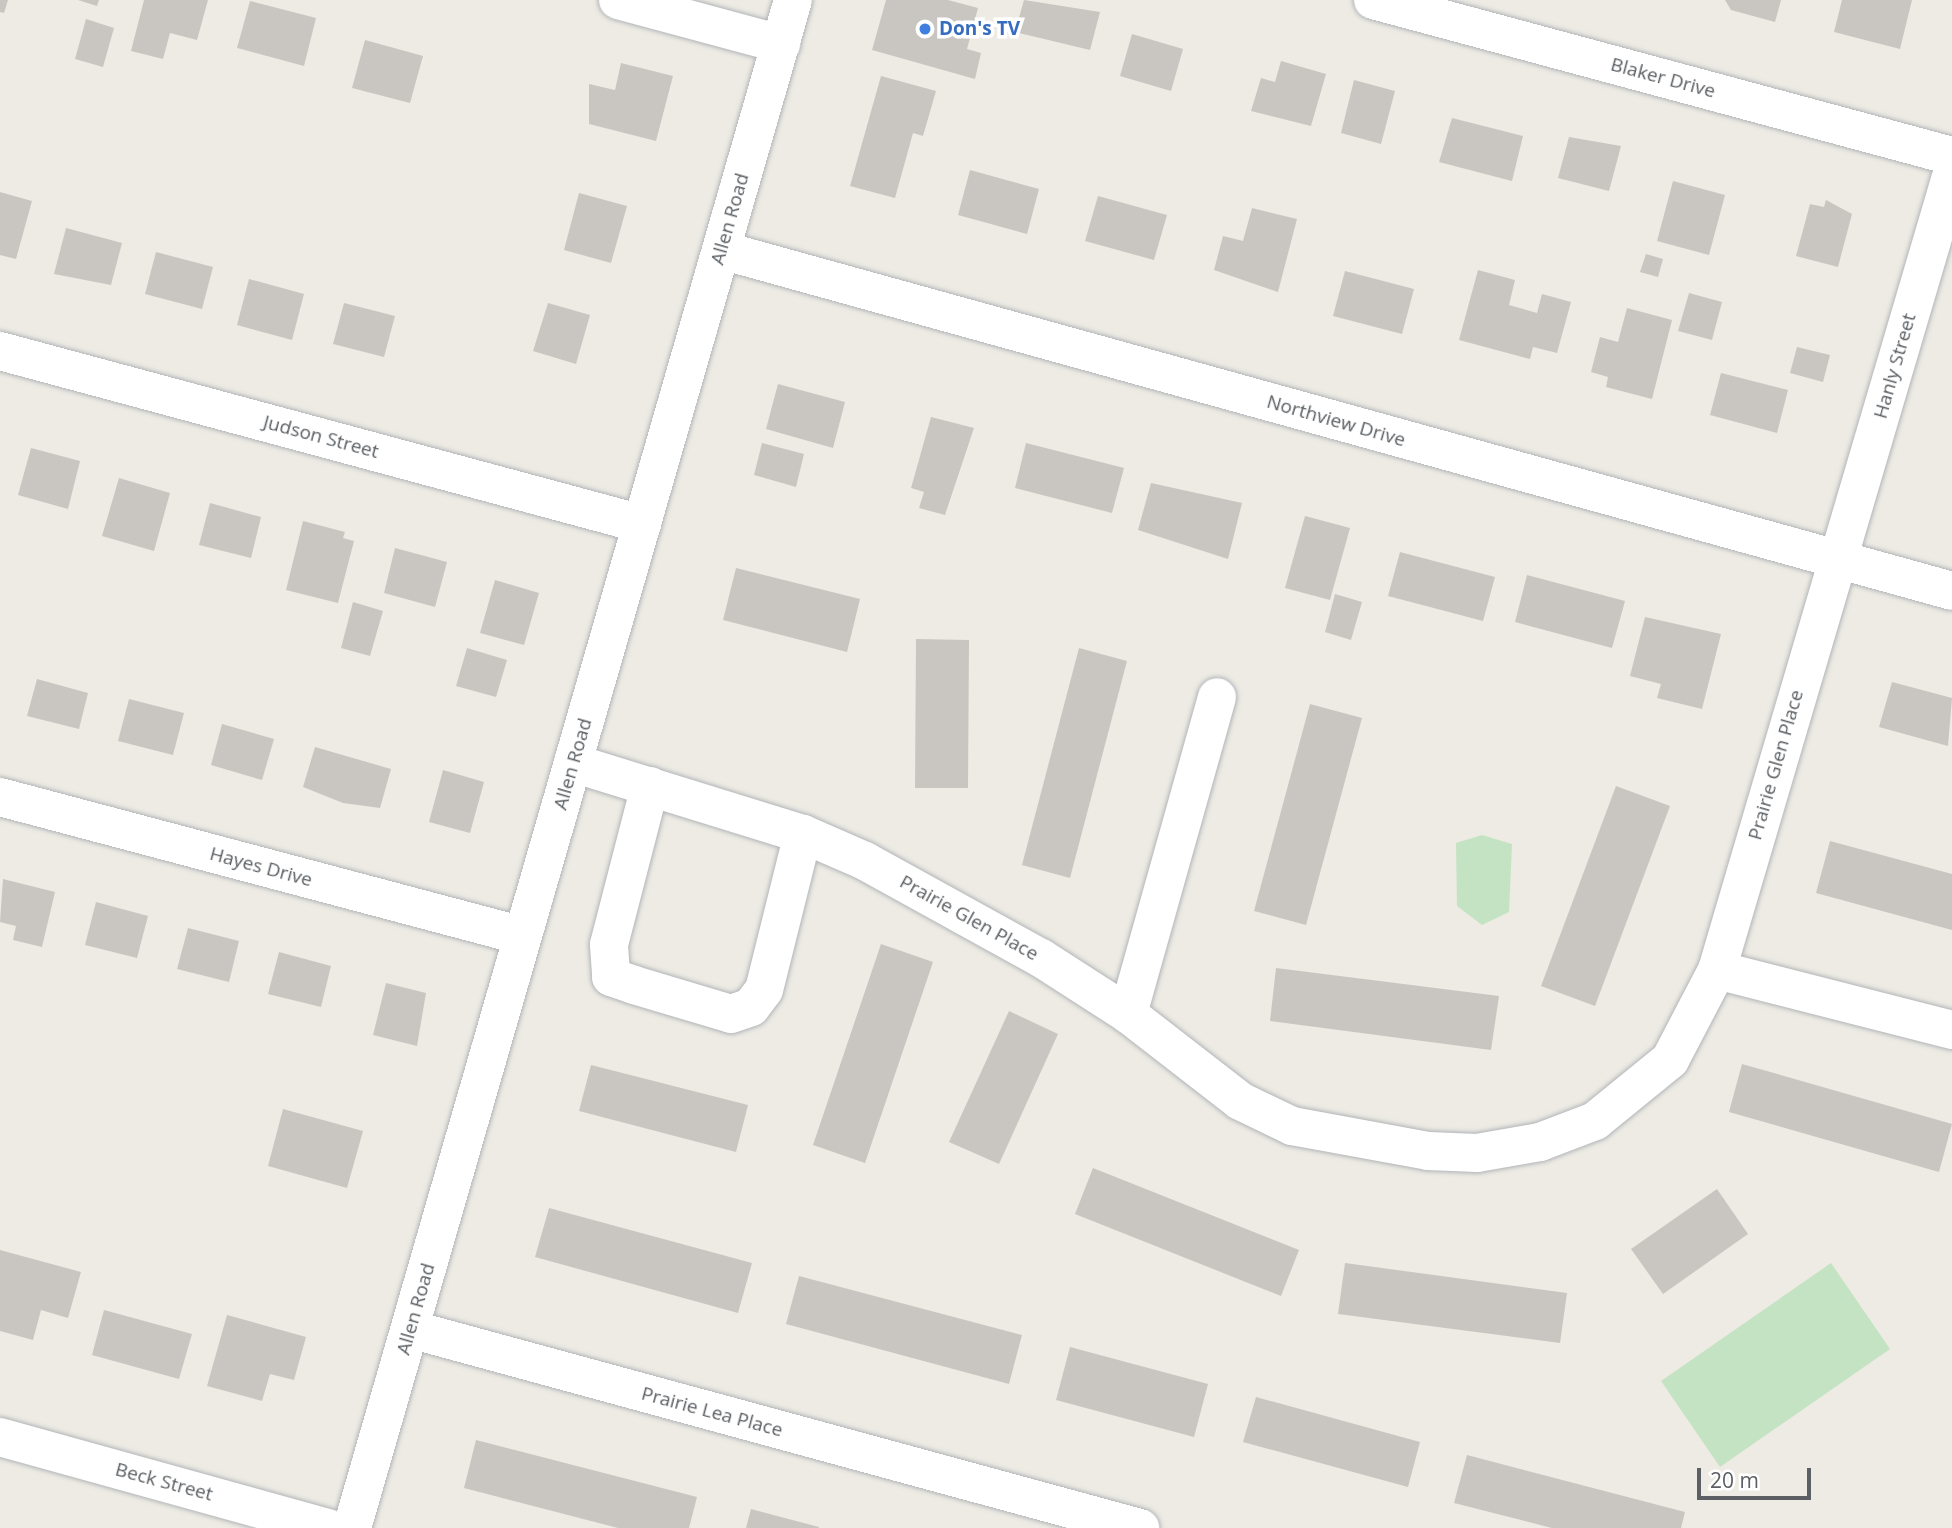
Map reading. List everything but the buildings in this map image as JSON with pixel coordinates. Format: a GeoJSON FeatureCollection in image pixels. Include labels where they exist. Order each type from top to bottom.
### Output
{"type":"FeatureCollection","features":[{"type":"Feature","properties":{"kind":"street"},"geometry":{"type":"LineString","coordinates":[[618,0],[781,44]]}},
{"type":"Feature","properties":{"kind":"street","name":"Allen Road"},"geometry":{"type":"LineString","coordinates":[[352,1528],[793,0]]}},
{"type":"Feature","properties":{"kind":"street","name":"Blaker Drive"},"geometry":{"type":"LineString","coordinates":[[1373,0],[1952,156]]}},
{"type":"Feature","properties":{"kind":"street","name":"Hanly Street"},"geometry":{"type":"LineString","coordinates":[[1838,560],[1952,173]]}},
{"type":"Feature","properties":{"kind":"street","name":"Northview Drive"},"geometry":{"type":"LineString","coordinates":[[721,250],[1952,591]]}},
{"type":"Feature","properties":{"kind":"street","name":"Judson Street"},"geometry":{"type":"LineString","coordinates":[[0,351],[642,524]]}},
{"type":"Feature","properties":{"kind":"street","name":"Prairie Glen Place"},"geometry":{"type":"LineString","coordinates":[[573,763],[803,834],[930,895],[1128,1014],[1240,1101],[1292,1126],[1428,1151],[1477,1153],[1540,1142],[1595,1121],[1636,1094],[1670,1060],[1717,970],[1838,560]]}},
{"type":"Feature","properties":{"kind":"street"},"geometry":{"type":"LineString","coordinates":[[1128,1014],[1217,697]]}},
{"type":"Feature","properties":{"kind":"street"},"geometry":{"type":"LineString","coordinates":[[650,786],[609,944],[611,977],[634,985],[730,1014],[751,1007],[764,990],[803,834]]}},
{"type":"Feature","properties":{"kind":"street","name":"Hayes Drive"},"geometry":{"type":"LineString","coordinates":[[0,797],[523,936]]}},
{"type":"Feature","properties":{"kind":"street"},"geometry":{"type":"LineString","coordinates":[[1717,970],[1952,1030]]}},
{"type":"Feature","properties":{"kind":"street","name":"Prairie Lea Place"},"geometry":{"type":"LineString","coordinates":[[410,1329],[1140,1528]]}},
{"type":"Feature","properties":{"kind":"street","name":"Beck Street"},"geometry":{"type":"LineString","coordinates":[[0,1437],[328,1528]]}},
{"type":"Feature","properties":{"kind":"street"},"geometry":{"type":"LineString","coordinates":[[1015,1494],[1045,1528]]}},
{"type":"Feature","properties":{"kind":"green space"},"geometry":{"type":"Polygon","coordinates":[[[1482,835],[1512,844],[1509,912],[1482,925],[1457,906],[1456,843],[1482,835]]]}},
{"type":"Feature","properties":{"kind":"green space"},"geometry":{"type":"Polygon","coordinates":[[[1831,1263],[1890,1349],[1720,1467],[1661,1381],[1831,1263]]]}},
{"type":"Feature","properties":{"kind":"place","name":"Don's TV"},"geometry":{"type":"Point","coordinates":[925,29]}}]}
